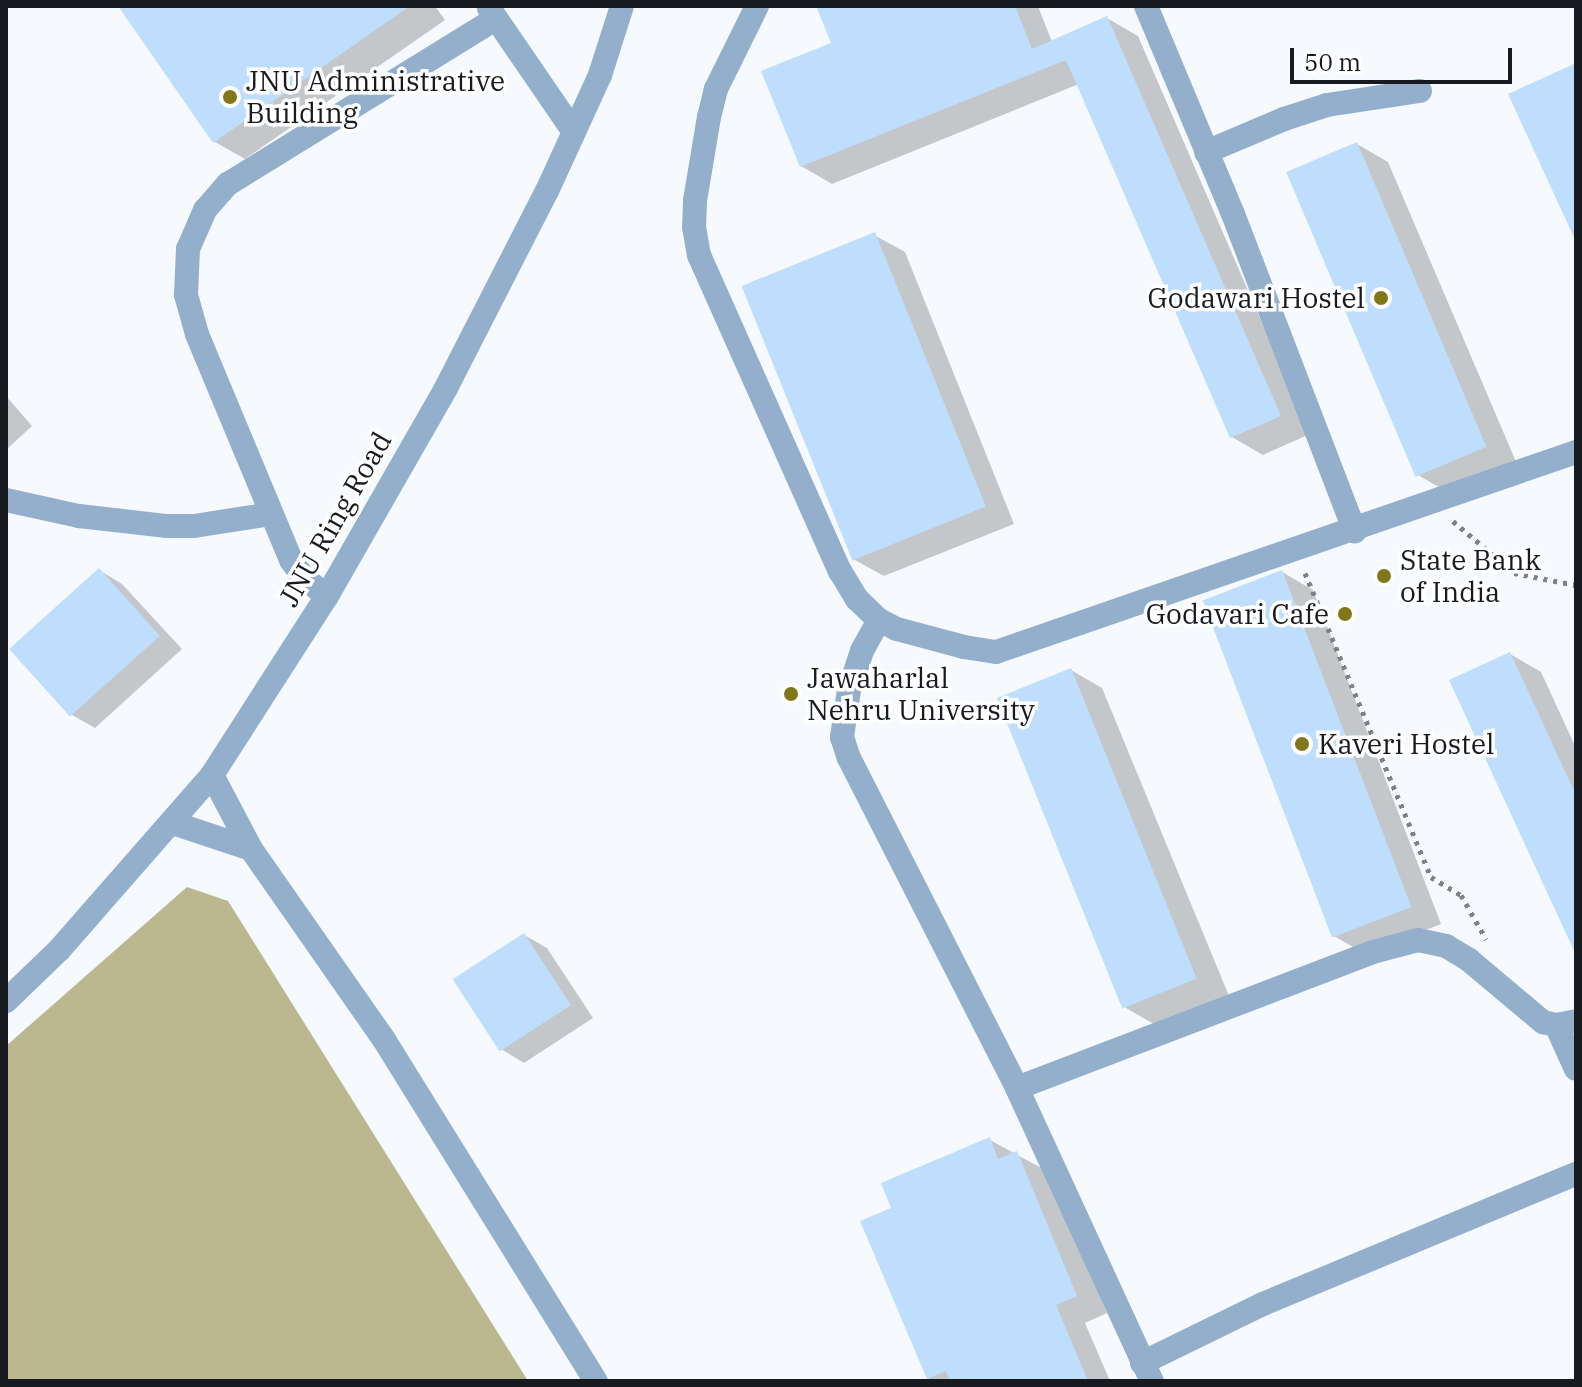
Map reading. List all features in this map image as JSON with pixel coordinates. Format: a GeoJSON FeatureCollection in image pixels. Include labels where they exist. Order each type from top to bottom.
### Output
{"type":"FeatureCollection","features":[{"type":"Feature","properties":{"kind":"lane","name":"JNU Ring Road"},"geometry":{"type":"LineString","coordinates":[[6,1001],[59,950],[212,775],[327,596],[446,388],[574,132],[608,53],[622,6]]}},
{"type":"Feature","properties":{"kind":"lane"},"geometry":{"type":"LineString","coordinates":[[757,6],[716,89],[709,117],[695,201],[694,227],[699,255],[840,571],[857,599],[879,620],[897,629],[996,652],[1355,531],[1576,452]]}},
{"type":"Feature","properties":{"kind":"lane"},"geometry":{"type":"LineString","coordinates":[[1146,6],[1355,531]]}},
{"type":"Feature","properties":{"kind":"lane"},"geometry":{"type":"LineString","coordinates":[[327,596],[304,578],[291,560],[197,334],[186,295],[188,249],[205,210],[228,184],[492,13],[574,132]]}},
{"type":"Feature","properties":{"kind":"lane"},"geometry":{"type":"LineString","coordinates":[[1206,152],[1284,119],[1327,105],[1420,91]]}},
{"type":"Feature","properties":{"kind":"lane"},"geometry":{"type":"LineString","coordinates":[[6,500],[79,516],[167,526],[194,526],[271,514]]}},
{"type":"Feature","properties":{"kind":"lane"},"geometry":{"type":"LineString","coordinates":[[879,620],[862,651],[849,690],[842,737],[849,758],[1017,1088],[1147,1372],[1263,1304],[1576,1174]]}},
{"type":"Feature","properties":{"kind":"lane"},"geometry":{"type":"LineString","coordinates":[[212,775],[251,849],[383,1038],[596,1381]]}},
{"type":"Feature","properties":{"kind":"lane"},"geometry":{"type":"LineString","coordinates":[[173,823],[251,849]]}},
{"type":"Feature","properties":{"kind":"lane"},"geometry":{"type":"LineString","coordinates":[[1017,1088],[1384,948],[1418,940],[1446,946],[1469,960],[1527,1012],[1543,1022],[1566,1023],[1576,1069]]}},
{"type":"Feature","properties":{"kind":"path"},"geometry":{"type":"LineString","coordinates":[[1432,504],[1514,573],[1576,585]]}},
{"type":"Feature","properties":{"kind":"path"},"geometry":{"type":"LineString","coordinates":[[1296,550],[1431,877],[1461,895],[1490,947]]}},
{"type":"Feature","properties":{"kind":"shaded area"},"geometry":{"type":"Polygon","coordinates":[[[187,887],[228,901],[528,1381],[6,1381],[6,1046],[187,887]]]}},
{"type":"Feature","properties":{"kind":"building","name":"JNU Administrative Building"},"geometry":{"type":"Polygon","coordinates":[[[118,6],[410,6],[213,143],[118,6]]]}},
{"type":"Feature","properties":{"kind":"building"},"geometry":{"type":"Polygon","coordinates":[[[816,6],[1015,6],[1032,49],[1107,16],[1281,416],[1230,438],[1066,60],[800,167],[761,71],[831,43],[816,6]]]}},
{"type":"Feature","properties":{"kind":"building"},"geometry":{"type":"Polygon","coordinates":[[[1576,63],[1576,242],[1508,94],[1576,63]]]}},
{"type":"Feature","properties":{"kind":"building"},"geometry":{"type":"Polygon","coordinates":[[[1357,142],[1486,447],[1415,477],[1286,172],[1357,142]]]}},
{"type":"Feature","properties":{"kind":"building"},"geometry":{"type":"Polygon","coordinates":[[[875,232],[986,506],[852,560],[741,286],[875,232]]]}},
{"type":"Feature","properties":{"kind":"building"},"geometry":{"type":"Polygon","coordinates":[[[99,568],[160,636],[70,717],[9,649],[99,568]]]}},
{"type":"Feature","properties":{"kind":"building"},"geometry":{"type":"Polygon","coordinates":[[[1282,570],[1411,907],[1332,937],[1203,600],[1282,570]]]}},
{"type":"Feature","properties":{"kind":"building"},"geometry":{"type":"Polygon","coordinates":[[[1510,652],[1576,795],[1576,955],[1449,680],[1510,652]]]}},
{"type":"Feature","properties":{"kind":"building"},"geometry":{"type":"Polygon","coordinates":[[[1071,668],[1196,979],[1122,1009],[997,698],[1071,668]]]}},
{"type":"Feature","properties":{"kind":"building"},"geometry":{"type":"Polygon","coordinates":[[[524,933],[571,1005],[500,1051],[453,979],[524,933]]]}},
{"type":"Feature","properties":{"kind":"building"},"geometry":{"type":"Polygon","coordinates":[[[990,1137],[998,1159],[1017,1151],[1077,1296],[1056,1305],[1088,1381],[950,1381],[946,1371],[927,1379],[860,1221],[891,1208],[881,1183],[990,1137]]]}},
{"type":"Feature","properties":{"kind":"place","name":"JNU Administrative Building"},"geometry":{"type":"Point","coordinates":[230,97]}},
{"type":"Feature","properties":{"kind":"place","name":"Godawari Hostel"},"geometry":{"type":"Point","coordinates":[1381,298]}},
{"type":"Feature","properties":{"kind":"place","name":"State Bank of India"},"geometry":{"type":"Point","coordinates":[1384,576]}},
{"type":"Feature","properties":{"kind":"place","name":"Godavari Cafe"},"geometry":{"type":"Point","coordinates":[1345,614]}},
{"type":"Feature","properties":{"kind":"place","name":"Jawaharlal Nehru University"},"geometry":{"type":"Point","coordinates":[791,694]}},
{"type":"Feature","properties":{"kind":"place","name":"Kaveri Hostel"},"geometry":{"type":"Point","coordinates":[1302,744]}}]}
